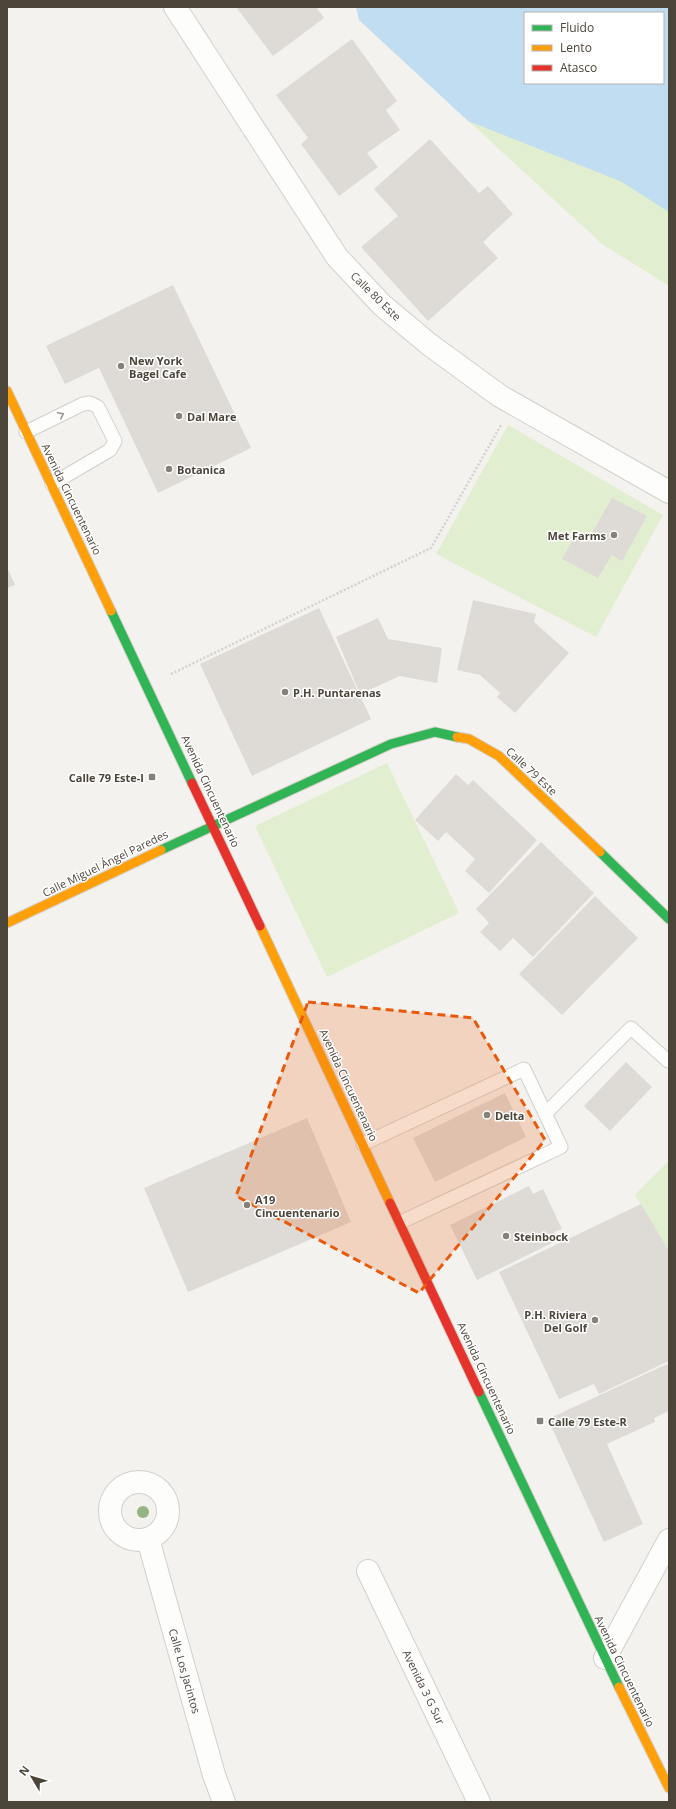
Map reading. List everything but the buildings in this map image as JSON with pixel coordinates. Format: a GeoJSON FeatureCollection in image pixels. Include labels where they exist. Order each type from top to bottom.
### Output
{"type":"FeatureCollection","features":[{"type":"Feature","properties":{"kind":"main road","name":"Avenida Cincuentenario"},"geometry":{"type":"LineString","coordinates":[[7,391],[401,1222],[605,1658],[669,1788]]}},
{"type":"Feature","properties":{"kind":"main road","name":"Calle 79 Este"},"geometry":{"type":"LineString","coordinates":[[213,825],[391,744],[435,732],[469,739],[499,756],[669,919]]}},
{"type":"Feature","properties":{"kind":"main road","name":"Calle Miguel Ángel Paredes"},"geometry":{"type":"LineString","coordinates":[[7,923],[213,825]]}},
{"type":"Feature","properties":{"kind":"street","name":"Calle 80 Este"},"geometry":{"type":"LineString","coordinates":[[175,7],[337,257],[382,305],[430,345],[500,396],[669,492]]}},
{"type":"Feature","properties":{"kind":"street","name":"Calle Los Jacintos"},"geometry":{"type":"LineString","coordinates":[[148,1539],[214,1775],[224,1802]]}},
{"type":"Feature","properties":{"kind":"street"},"geometry":{"type":"LineString","coordinates":[[605,1658],[669,1540]]}},
{"type":"Feature","properties":{"kind":"street","name":"Avenida 3 G Sur"},"geometry":{"type":"LineString","coordinates":[[368,1571],[479,1802]]}},
{"type":"Feature","properties":{"kind":"lane"},"geometry":{"type":"LineString","coordinates":[[26,432],[83,404],[90,403],[98,407],[115,441],[110,450],[52,484]]}},
{"type":"Feature","properties":{"kind":"lane"},"geometry":{"type":"LineString","coordinates":[[545,1114],[631,1028],[668,1061]]}},
{"type":"Feature","properties":{"kind":"lane"},"geometry":{"type":"LineString","coordinates":[[364,1144],[524,1069],[561,1147],[401,1222]]}},
{"type":"Feature","properties":{"kind":"path"},"geometry":{"type":"LineString","coordinates":[[171,674],[431,548],[505,419]]}},
{"type":"Feature","properties":{"kind":"highlighted area"},"geometry":{"type":"Polygon","coordinates":[[[308,1002],[473,1018],[545,1140],[419,1293],[236,1196],[308,1002]]]}},
{"type":"Feature","properties":{"kind":"green space"},"geometry":{"type":"Polygon","coordinates":[[[356,7],[669,7],[669,286],[602,244],[359,20],[356,7]]]}},
{"type":"Feature","properties":{"kind":"green space"},"geometry":{"type":"Polygon","coordinates":[[[508,425],[663,515],[596,637],[436,554],[508,425]]]}},
{"type":"Feature","properties":{"kind":"green space"},"geometry":{"type":"Polygon","coordinates":[[[387,763],[459,913],[327,977],[255,826],[387,763]]]}},
{"type":"Feature","properties":{"kind":"green space"},"geometry":{"type":"Polygon","coordinates":[[[669,1160],[669,1251],[635,1195],[669,1160]]]}},
{"type":"Feature","properties":{"kind":"water"},"geometry":{"type":"Polygon","coordinates":[[[356,7],[669,7],[669,212],[620,181],[468,121],[359,20],[356,7]]]}},
{"type":"Feature","properties":{"kind":"traffic: fast"},"geometry":{"type":"LineString","coordinates":[[111,611],[192,783]]}},
{"type":"Feature","properties":{"kind":"traffic: fast"},"geometry":{"type":"LineString","coordinates":[[161,850],[391,744],[435,732],[457,737]]}},
{"type":"Feature","properties":{"kind":"traffic: fast"},"geometry":{"type":"LineString","coordinates":[[600,852],[669,919]]}},
{"type":"Feature","properties":{"kind":"traffic: fast"},"geometry":{"type":"LineString","coordinates":[[479,1392],[619,1687]]}},
{"type":"Feature","properties":{"kind":"traffic: slow"},"geometry":{"type":"LineString","coordinates":[[7,391],[111,611]]}},
{"type":"Feature","properties":{"kind":"traffic: slow"},"geometry":{"type":"LineString","coordinates":[[457,737],[469,739],[499,756],[600,852]]}},
{"type":"Feature","properties":{"kind":"traffic: slow"},"geometry":{"type":"LineString","coordinates":[[7,923],[161,850]]}},
{"type":"Feature","properties":{"kind":"traffic: slow"},"geometry":{"type":"LineString","coordinates":[[260,926],[390,1203]]}},
{"type":"Feature","properties":{"kind":"traffic: slow"},"geometry":{"type":"LineString","coordinates":[[619,1687],[669,1788]]}},
{"type":"Feature","properties":{"kind":"traffic: jam"},"geometry":{"type":"LineString","coordinates":[[192,783],[260,926]]}},
{"type":"Feature","properties":{"kind":"traffic: jam"},"geometry":{"type":"LineString","coordinates":[[390,1203],[479,1392]]}},
{"type":"Feature","properties":{"kind":"place","name":"New York Bagel Cafe"},"geometry":{"type":"Point","coordinates":[121,366]}},
{"type":"Feature","properties":{"kind":"place","name":"Dal Mare"},"geometry":{"type":"Point","coordinates":[179,416]}},
{"type":"Feature","properties":{"kind":"place","name":"Botanica"},"geometry":{"type":"Point","coordinates":[169,469]}},
{"type":"Feature","properties":{"kind":"place","name":"Met Farms"},"geometry":{"type":"Point","coordinates":[614,535]}},
{"type":"Feature","properties":{"kind":"place","name":"P.H. Puntarenas"},"geometry":{"type":"Point","coordinates":[285,692]}},
{"type":"Feature","properties":{"kind":"place","name":"Calle 79 Este-I"},"geometry":{"type":"Point","coordinates":[152,777]}},
{"type":"Feature","properties":{"kind":"place","name":"Delta"},"geometry":{"type":"Point","coordinates":[487,1115]}},
{"type":"Feature","properties":{"kind":"place","name":"A19 Cincuentenario"},"geometry":{"type":"Point","coordinates":[247,1205]}},
{"type":"Feature","properties":{"kind":"place","name":"Steinbock"},"geometry":{"type":"Point","coordinates":[506,1236]}},
{"type":"Feature","properties":{"kind":"place","name":"P.H. Riviera Del Golf"},"geometry":{"type":"Point","coordinates":[595,1320]}},
{"type":"Feature","properties":{"kind":"place","name":"Calle 79 Este-R"},"geometry":{"type":"Point","coordinates":[540,1421]}}]}
